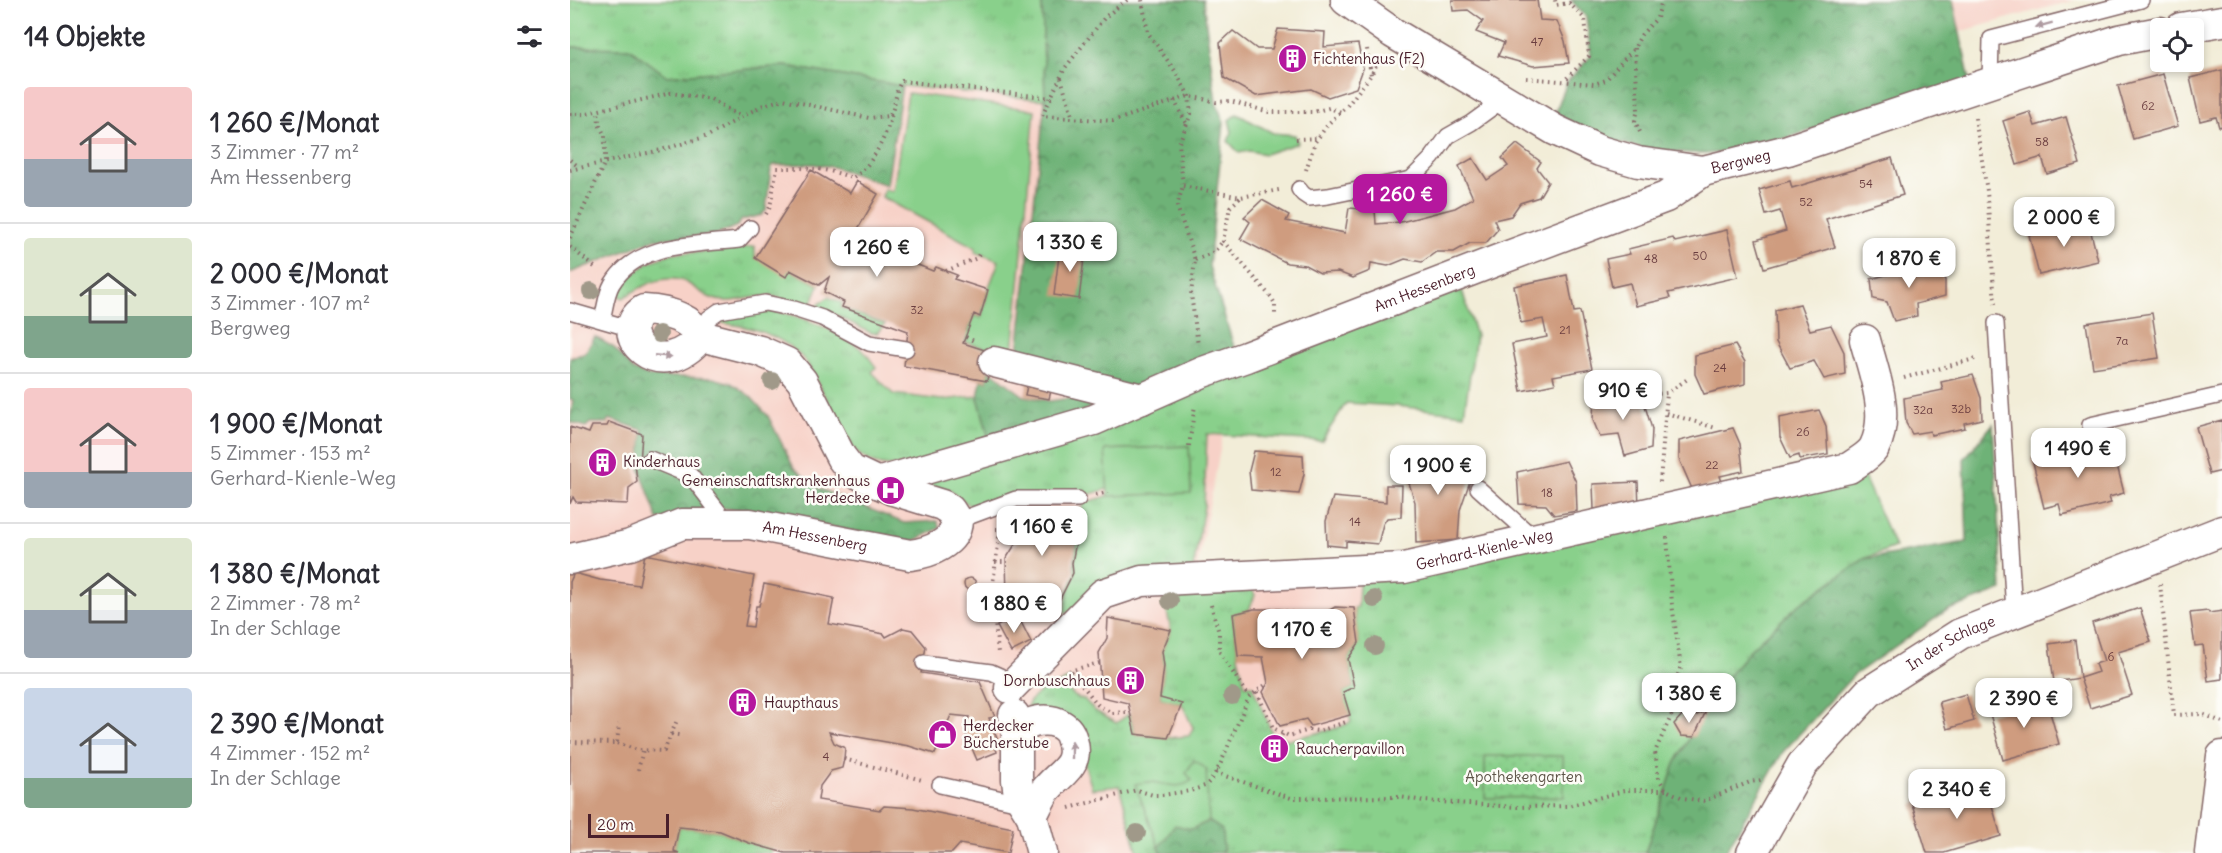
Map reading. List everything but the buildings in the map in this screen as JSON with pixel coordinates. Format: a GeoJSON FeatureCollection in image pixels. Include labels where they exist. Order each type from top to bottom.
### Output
{"type":"FeatureCollection","features":[{"type":"Feature","properties":{"kind":"street","name":"Bergweg"},"geometry":{"type":"LineString","coordinates":[[1346,0],[1394,33],[1512,88],[1555,130],[1600,151],[1638,162],[1703,171],[1788,150],[2119,40],[2150,34]]}},
{"type":"Feature","properties":{"kind":"street"},"geometry":{"type":"LineString","coordinates":[[2204,24],[2222,21]]}},
{"type":"Feature","properties":{"kind":"street","name":"Am Hessenberg"},"geometry":{"type":"LineString","coordinates":[[877,483],[1094,420],[1203,372],[1666,197],[1703,171]]}},
{"type":"Feature","properties":{"kind":"street"},"geometry":{"type":"LineString","coordinates":[[701,336],[687,352],[678,357],[666,358],[649,355],[640,349],[632,329],[638,314],[644,310],[674,315],[687,321],[696,328],[701,336],[760,351],[787,363],[802,381],[845,463],[851,470],[906,495],[942,506],[950,510],[957,521]]}},
{"type":"Feature","properties":{"kind":"street","name":"Gerhard-Kienle-Weg"},"geometry":{"type":"LineString","coordinates":[[1010,688],[1102,594],[1142,581],[1404,568],[1536,539],[1664,496],[1849,468],[1873,450],[1882,422],[1877,385],[1865,340]]}},
{"type":"Feature","properties":{"kind":"street"},"geometry":{"type":"LineString","coordinates":[[994,363],[1142,399]]}},
{"type":"Feature","properties":{"kind":"street","name":"Am Hessenberg"},"geometry":{"type":"LineString","coordinates":[[570,560],[630,545],[682,524],[750,524],[910,555],[923,554],[942,544],[955,531],[957,521]]}},
{"type":"Feature","properties":{"kind":"street","name":"In der Schlage"},"geometry":{"type":"LineString","coordinates":[[1752,853],[1802,765],[1869,692],[1960,634],[2222,531]]}},
{"type":"Feature","properties":{"kind":"street"},"geometry":{"type":"LineString","coordinates":[[1040,807],[1019,795],[1017,733],[1010,688],[1062,673]]}},
{"type":"Feature","properties":{"kind":"street"},"geometry":{"type":"LineString","coordinates":[[1017,733],[1029,724],[1044,720],[1055,722],[1070,733],[1074,745],[1071,764],[1040,807],[1042,853]]}},
{"type":"Feature","properties":{"kind":"street"},"geometry":{"type":"LineString","coordinates":[[2210,853],[2222,756]]}},
{"type":"Feature","properties":{"kind":"lane"},"geometry":{"type":"LineString","coordinates":[[1990,82],[1990,39],[2141,0]]}},
{"type":"Feature","properties":{"kind":"lane"},"geometry":{"type":"LineString","coordinates":[[1299,189],[1309,198],[1411,178],[1432,158],[1448,136],[1471,123],[1512,88]]}},
{"type":"Feature","properties":{"kind":"lane"},"geometry":{"type":"LineString","coordinates":[[602,320],[611,285],[625,269],[653,251],[739,240],[750,228]]}},
{"type":"Feature","properties":{"kind":"lane"},"geometry":{"type":"LineString","coordinates":[[701,336],[709,318],[719,311],[765,303],[822,318],[868,343],[906,349]]}},
{"type":"Feature","properties":{"kind":"lane"},"geometry":{"type":"LineString","coordinates":[[570,311],[632,329]]}},
{"type":"Feature","properties":{"kind":"lane"},"geometry":{"type":"LineString","coordinates":[[1996,323],[2014,612]]}},
{"type":"Feature","properties":{"kind":"lane"},"geometry":{"type":"LineString","coordinates":[[2090,424],[2222,395]]}},
{"type":"Feature","properties":{"kind":"lane"},"geometry":{"type":"LineString","coordinates":[[650,459],[691,476],[728,524]]}},
{"type":"Feature","properties":{"kind":"lane"},"geometry":{"type":"LineString","coordinates":[[1478,488],[1536,539]]}},
{"type":"Feature","properties":{"kind":"lane"},"geometry":{"type":"LineString","coordinates":[[957,521],[1016,499],[1078,499]]}},
{"type":"Feature","properties":{"kind":"lane"},"geometry":{"type":"LineString","coordinates":[[924,663],[991,672],[1000,676],[1010,688]]}},
{"type":"Feature","properties":{"kind":"lane"},"geometry":{"type":"LineString","coordinates":[[940,785],[1040,807]]}},
{"type":"Feature","properties":{"kind":"path"},"geometry":{"type":"LineString","coordinates":[[1127,0],[1106,16],[1065,68],[1042,116],[1113,121],[1189,96],[1216,102],[1230,101],[1269,112],[1313,112],[1329,108],[1341,112]]}},
{"type":"Feature","properties":{"kind":"path"},"geometry":{"type":"LineString","coordinates":[[1142,0],[1148,33],[1157,49],[1175,71],[1189,96],[1191,114],[1179,143],[1183,186],[1177,206],[1195,260],[1191,294],[1203,372],[1194,410],[1190,446]]}},
{"type":"Feature","properties":{"kind":"path"},"geometry":{"type":"LineString","coordinates":[[1555,0],[1556,5],[1569,3],[1585,19],[1589,56],[1566,80]]}},
{"type":"Feature","properties":{"kind":"path"},"geometry":{"type":"LineString","coordinates":[[1512,88],[1566,80],[1594,84],[1606,80],[1657,18],[1662,0]]}},
{"type":"Feature","properties":{"kind":"path"},"geometry":{"type":"LineString","coordinates":[[1635,47],[1638,110],[1635,121],[1641,135],[1638,162]]}},
{"type":"Feature","properties":{"kind":"path"},"geometry":{"type":"LineString","coordinates":[[1305,171],[1315,142],[1371,75]]}},
{"type":"Feature","properties":{"kind":"path"},"geometry":{"type":"LineString","coordinates":[[1061,77],[1073,118]]}},
{"type":"Feature","properties":{"kind":"path"},"geometry":{"type":"LineString","coordinates":[[770,207],[777,168],[821,168],[838,171],[852,178],[856,176],[877,151],[902,81],[1052,98]]}},
{"type":"Feature","properties":{"kind":"path"},"geometry":{"type":"LineString","coordinates":[[570,114],[583,114],[671,93],[711,99],[741,117]]}},
{"type":"Feature","properties":{"kind":"path"},"geometry":{"type":"LineString","coordinates":[[570,170],[662,150],[708,136],[761,106],[783,99],[869,118],[889,116],[893,111]]}},
{"type":"Feature","properties":{"kind":"path"},"geometry":{"type":"LineString","coordinates":[[1174,100],[1186,124]]}},
{"type":"Feature","properties":{"kind":"path"},"geometry":{"type":"LineString","coordinates":[[570,238],[605,162],[605,136],[599,124],[598,110]]}},
{"type":"Feature","properties":{"kind":"path"},"geometry":{"type":"LineString","coordinates":[[1296,139],[1319,138]]}},
{"type":"Feature","properties":{"kind":"path"},"geometry":{"type":"LineString","coordinates":[[1980,144],[1988,191],[1996,323]]}},
{"type":"Feature","properties":{"kind":"path"},"geometry":{"type":"LineString","coordinates":[[570,160],[579,167]]}},
{"type":"Feature","properties":{"kind":"path"},"geometry":{"type":"LineString","coordinates":[[1183,186],[1241,197],[1299,189]]}},
{"type":"Feature","properties":{"kind":"path"},"geometry":{"type":"LineString","coordinates":[[1195,260],[1214,252],[1222,241],[1230,207],[1241,197]]}},
{"type":"Feature","properties":{"kind":"path"},"geometry":{"type":"LineString","coordinates":[[1222,241],[1273,301],[1275,314],[1270,324]]}},
{"type":"Feature","properties":{"kind":"path"},"geometry":{"type":"LineString","coordinates":[[570,247],[602,274]]}},
{"type":"Feature","properties":{"kind":"path"},"geometry":{"type":"LineString","coordinates":[[946,271],[977,258],[979,254]]}},
{"type":"Feature","properties":{"kind":"path"},"geometry":{"type":"LineString","coordinates":[[1877,385],[1998,352]]}},
{"type":"Feature","properties":{"kind":"path"},"geometry":{"type":"LineString","coordinates":[[1629,396],[1667,393],[1689,378]]}},
{"type":"Feature","properties":{"kind":"path"},"geometry":{"type":"LineString","coordinates":[[1666,790],[1659,778],[1654,752],[1672,714],[1674,688],[1681,668],[1667,555],[1664,496],[1667,393]]}},
{"type":"Feature","properties":{"kind":"path"},"geometry":{"type":"LineString","coordinates":[[1666,413],[1716,428]]}},
{"type":"Feature","properties":{"kind":"path"},"geometry":{"type":"LineString","coordinates":[[994,529],[1000,529],[992,601],[997,643]]}},
{"type":"Feature","properties":{"kind":"path"},"geometry":{"type":"LineString","coordinates":[[2157,556],[2174,715],[2202,714],[2222,722]]}},
{"type":"Feature","properties":{"kind":"path"},"geometry":{"type":"LineString","coordinates":[[995,562],[1006,562]]}},
{"type":"Feature","properties":{"kind":"path"},"geometry":{"type":"LineString","coordinates":[[1202,578],[1219,633],[1219,651],[1249,697]]}},
{"type":"Feature","properties":{"kind":"path"},"geometry":{"type":"LineString","coordinates":[[1062,673],[1099,663]]}},
{"type":"Feature","properties":{"kind":"path"},"geometry":{"type":"LineString","coordinates":[[1062,673],[1098,705],[1112,713],[1129,712]]}},
{"type":"Feature","properties":{"kind":"path"},"geometry":{"type":"LineString","coordinates":[[1040,807],[1137,790],[1162,795],[1196,789],[1209,782],[1249,697],[1268,683]]}},
{"type":"Feature","properties":{"kind":"path"},"geometry":{"type":"LineString","coordinates":[[1257,692],[1274,728],[1288,736],[1309,730],[1319,731],[1346,722]]}},
{"type":"Feature","properties":{"kind":"path"},"geometry":{"type":"LineString","coordinates":[[570,742],[616,743],[643,750],[664,751],[678,718]]}},
{"type":"Feature","properties":{"kind":"path"},"geometry":{"type":"LineString","coordinates":[[616,743],[619,724]]}},
{"type":"Feature","properties":{"kind":"path"},"geometry":{"type":"LineString","coordinates":[[1276,746],[1283,733]]}},
{"type":"Feature","properties":{"kind":"path"},"geometry":{"type":"LineString","coordinates":[[671,734],[679,735]]}},
{"type":"Feature","properties":{"kind":"path"},"geometry":{"type":"LineString","coordinates":[[638,770],[643,750]]}},
{"type":"Feature","properties":{"kind":"path"},"geometry":{"type":"LineString","coordinates":[[844,759],[940,785]]}},
{"type":"Feature","properties":{"kind":"path"},"geometry":{"type":"LineString","coordinates":[[1216,771],[1291,798],[1400,796],[1424,801],[1546,808],[1583,802],[1627,790],[1666,790],[1683,798],[1704,801],[1750,782],[1796,776]]}},
{"type":"Feature","properties":{"kind":"shaded area"},"geometry":{"type":"Polygon","coordinates":[[[1953,0],[2075,0],[1959,32],[1953,0]]]}},
{"type":"Feature","properties":{"kind":"shaded area","name":"Gemeinschaftskrankenhaus Herdecke"},"geometry":{"type":"Polygon","coordinates":[[[902,86],[1045,100],[1017,361],[1236,368],[1197,568],[1404,578],[1383,853],[570,853],[570,273],[655,238],[716,235],[737,226],[742,220],[762,215],[774,165],[813,164],[833,167],[887,185],[902,86]]]}},
{"type":"Feature","properties":{"kind":"green space"},"geometry":{"type":"Polygon","coordinates":[[[570,0],[1042,0],[1045,100],[902,86],[785,66],[667,76],[629,48],[570,47],[570,0]]]}},
{"type":"Feature","properties":{"kind":"green space"},"geometry":{"type":"Polygon","coordinates":[[[1042,0],[1203,0],[1216,102],[1224,123],[1209,266],[1235,350],[1137,391],[1017,361],[1045,101],[1042,0]]]}},
{"type":"Feature","properties":{"kind":"green space"},"geometry":{"type":"Polygon","coordinates":[[[1571,0],[1953,0],[1970,81],[1747,150],[1705,154],[1648,150],[1606,139],[1555,114],[1567,82],[1591,56],[1586,17],[1571,0]]]}},
{"type":"Feature","properties":{"kind":"green space"},"geometry":{"type":"Polygon","coordinates":[[[570,47],[629,48],[667,76],[785,66],[902,86],[887,185],[833,167],[813,164],[774,165],[771,168],[766,210],[762,215],[742,220],[737,226],[716,235],[655,239],[570,273],[570,47]]]}},
{"type":"Feature","properties":{"kind":"green space"},"geometry":{"type":"Polygon","coordinates":[[[908,93],[1035,110],[1013,351],[995,348],[991,350],[965,342],[974,315],[981,318],[999,261],[975,252],[976,248],[882,197],[884,189],[893,191],[908,93]]]}},
{"type":"Feature","properties":{"kind":"green space"},"geometry":{"type":"Polygon","coordinates":[[[1237,114],[1273,133],[1295,135],[1298,143],[1265,154],[1249,151],[1239,153],[1228,141],[1232,132],[1229,120],[1237,114]]]}},
{"type":"Feature","properties":{"kind":"green space"},"geometry":{"type":"Polygon","coordinates":[[[755,246],[755,258],[790,270],[819,285],[809,309],[770,296],[730,301],[718,300],[708,297],[687,283],[670,279],[654,282],[623,298],[619,296],[619,292],[633,274],[650,262],[673,253],[713,252],[755,246]]]}},
{"type":"Feature","properties":{"kind":"green space"},"geometry":{"type":"Polygon","coordinates":[[[1459,280],[1476,336],[1464,414],[1346,403],[1322,441],[1207,434],[1204,506],[1193,570],[1064,614],[1067,594],[1075,574],[1074,564],[1083,503],[1108,496],[1191,492],[1189,446],[1106,450],[1108,489],[1077,498],[994,499],[970,506],[951,491],[923,484],[1459,280]]]}},
{"type":"Feature","properties":{"kind":"green space"},"geometry":{"type":"Polygon","coordinates":[[[828,297],[842,303],[841,308],[885,324],[877,333],[871,333],[815,307],[828,297]]]}},
{"type":"Feature","properties":{"kind":"green space"},"geometry":{"type":"Polygon","coordinates":[[[766,311],[802,319],[852,342],[867,355],[876,367],[872,372],[893,394],[942,400],[978,396],[991,446],[902,465],[888,466],[868,460],[854,450],[807,363],[793,349],[768,334],[716,321],[722,316],[766,311]]]}},
{"type":"Feature","properties":{"kind":"green space"},"geometry":{"type":"Polygon","coordinates":[[[595,337],[613,347],[633,370],[648,376],[713,378],[731,383],[750,396],[768,416],[794,468],[818,488],[904,523],[937,521],[940,528],[912,542],[724,508],[658,520],[640,469],[643,430],[609,419],[606,423],[590,423],[586,427],[570,422],[573,400],[570,399],[570,358],[585,353],[595,337]]]}},
{"type":"Feature","properties":{"kind":"green space"},"geometry":{"type":"Polygon","coordinates":[[[988,369],[1024,396],[1050,401],[1098,394],[1109,401],[991,446],[978,397],[981,380],[987,381],[988,369]]]}},
{"type":"Feature","properties":{"kind":"green space"},"geometry":{"type":"Polygon","coordinates":[[[1993,424],[2002,590],[1946,611],[1853,676],[1783,752],[1725,853],[1645,853],[1675,764],[1715,692],[1751,649],[1796,607],[1864,559],[1967,542],[1964,459],[1993,424]]]}},
{"type":"Feature","properties":{"kind":"green space"},"geometry":{"type":"Polygon","coordinates":[[[1189,446],[1191,493],[1108,496],[1105,450],[1189,446]]]}},
{"type":"Feature","properties":{"kind":"green space"},"geometry":{"type":"Polygon","coordinates":[[[1860,468],[1895,547],[1864,559],[1796,607],[1751,649],[1715,692],[1675,764],[1645,853],[1220,853],[1223,850],[1159,847],[1162,853],[1138,853],[1119,786],[1092,789],[1084,762],[1027,707],[1034,696],[1070,678],[1073,680],[1068,687],[1070,692],[1084,699],[1094,710],[1116,723],[1129,714],[1135,734],[1168,738],[1189,736],[1193,728],[1182,704],[1160,698],[1164,666],[1162,651],[1171,630],[1163,594],[1251,587],[1255,595],[1249,610],[1233,614],[1238,656],[1245,685],[1252,685],[1272,733],[1289,740],[1328,731],[1351,722],[1343,692],[1354,687],[1348,659],[1359,643],[1354,608],[1358,607],[1359,583],[1860,468]]]}},
{"type":"Feature","properties":{"kind":"green space","name":"Apothekengarten"},"geometry":{"type":"Polygon","coordinates":[[[1485,756],[1563,756],[1564,797],[1485,798],[1485,756]]]}},
{"type":"Feature","properties":{"kind":"green space"},"geometry":{"type":"Polygon","coordinates":[[[1194,760],[1206,769],[1209,821],[1192,829],[1175,825],[1159,847],[1135,784],[1150,782],[1177,786],[1187,783],[1192,780],[1186,773],[1194,760]]]}},
{"type":"Feature","properties":{"kind":"green space"},"geometry":{"type":"Polygon","coordinates":[[[1209,821],[1222,830],[1223,850],[1220,853],[1162,853],[1159,847],[1175,825],[1192,829],[1209,821]]]}},
{"type":"Feature","properties":{"kind":"green space"},"geometry":{"type":"Polygon","coordinates":[[[679,827],[720,831],[749,843],[772,849],[771,853],[679,853],[674,851],[679,827]]]}},
{"type":"Feature","properties":{"kind":"place","name":"Fichtenhaus (F2)"},"geometry":{"type":"Point","coordinates":[1292,59]}},
{"type":"Feature","properties":{"kind":"place","name":"Kinderhaus"},"geometry":{"type":"Point","coordinates":[602,462]}},
{"type":"Feature","properties":{"kind":"place","name":"Gemeinschaftskrankenhaus Herdecke"},"geometry":{"type":"Point","coordinates":[891,490]}},
{"type":"Feature","properties":{"kind":"place","name":"Dornbuschhaus"},"geometry":{"type":"Point","coordinates":[1131,681]}},
{"type":"Feature","properties":{"kind":"place","name":"Haupthaus"},"geometry":{"type":"Point","coordinates":[743,703]}},
{"type":"Feature","properties":{"kind":"place","name":"Herdecker Bücherstube"},"geometry":{"type":"Point","coordinates":[942,735]}},
{"type":"Feature","properties":{"kind":"place","name":"Raucherpavillon"},"geometry":{"type":"Point","coordinates":[1275,749]}}]}
